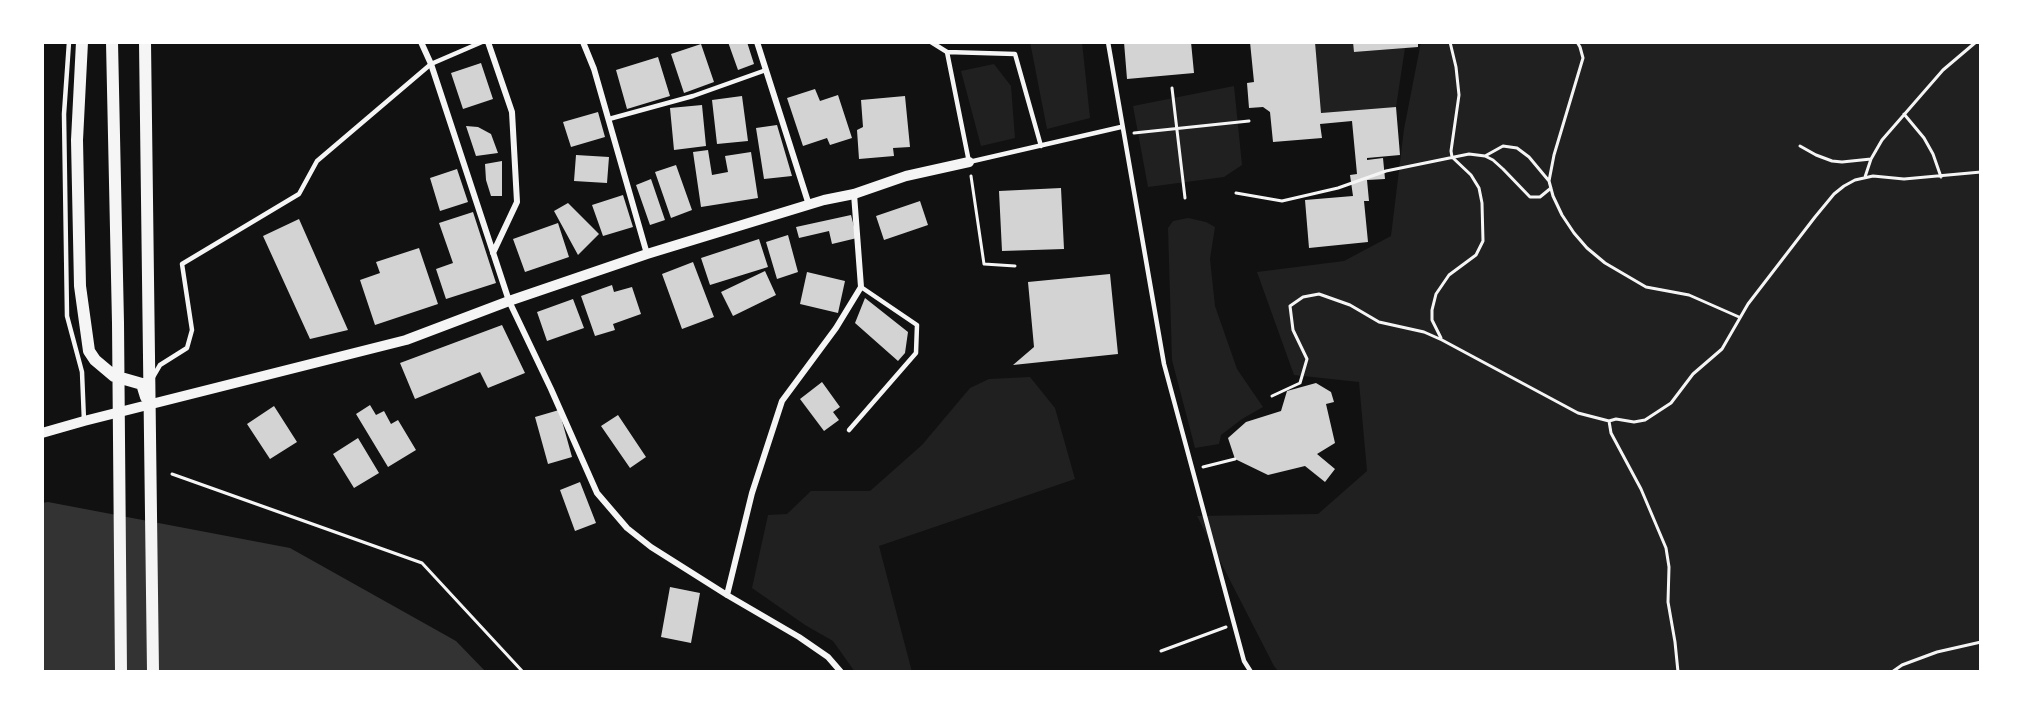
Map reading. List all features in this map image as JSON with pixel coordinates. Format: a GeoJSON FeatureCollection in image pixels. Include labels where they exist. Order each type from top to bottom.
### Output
{"type":"FeatureCollection","features":[{"type":"Feature","properties":{"kind":"main road"},"geometry":{"type":"LineString","coordinates":[[82,42],[77,140],[80,286],[89,351],[95,360],[114,376],[142,384],[150,405]]}},
{"type":"Feature","properties":{"kind":"main road"},"geometry":{"type":"LineString","coordinates":[[112,42],[118,323],[121,672]]}},
{"type":"Feature","properties":{"kind":"main road"},"geometry":{"type":"LineString","coordinates":[[146,42],[153,672]]}},
{"type":"Feature","properties":{"kind":"street"},"geometry":{"type":"LineString","coordinates":[[421,42],[431,63],[509,301],[597,493],[627,528],[651,547],[799,637],[828,657],[841,672]]}},
{"type":"Feature","properties":{"kind":"street"},"geometry":{"type":"LineString","coordinates":[[488,42],[512,112],[517,202],[493,253]]}},
{"type":"Feature","properties":{"kind":"street"},"geometry":{"type":"LineString","coordinates":[[583,42],[594,69],[647,254]]}},
{"type":"Feature","properties":{"kind":"street"},"geometry":{"type":"LineString","coordinates":[[757,42],[809,205]]}},
{"type":"Feature","properties":{"kind":"street"},"geometry":{"type":"LineString","coordinates":[[42,433],[84,420],[406,340],[509,301],[647,254],[824,200],[854,194],[906,176],[969,162]]}},
{"type":"Feature","properties":{"kind":"street"},"geometry":{"type":"LineString","coordinates":[[727,595],[752,493],[782,401],[836,328],[861,287],[854,194]]}},
{"type":"Feature","properties":{"kind":"lane"},"geometry":{"type":"LineString","coordinates":[[69,42],[64,114],[67,316],[82,372],[84,420]]}},
{"type":"Feature","properties":{"kind":"lane"},"geometry":{"type":"LineString","coordinates":[[150,405],[154,375],[160,365],[187,348],[192,330],[182,264],[299,194],[317,161],[431,63],[482,42]]}},
{"type":"Feature","properties":{"kind":"lane"},"geometry":{"type":"LineString","coordinates":[[931,42],[947,52],[1015,54],[1041,146]]}},
{"type":"Feature","properties":{"kind":"lane"},"geometry":{"type":"LineString","coordinates":[[1108,42],[1164,364],[1244,662],[1251,672]]}},
{"type":"Feature","properties":{"kind":"lane"},"geometry":{"type":"LineString","coordinates":[[947,52],[969,162],[1121,127]]}},
{"type":"Feature","properties":{"kind":"lane"},"geometry":{"type":"LineString","coordinates":[[609,119],[693,96],[766,70]]}},
{"type":"Feature","properties":{"kind":"lane"},"geometry":{"type":"LineString","coordinates":[[849,430],[916,353],[917,325],[861,287]]}},
{"type":"Feature","properties":{"kind":"path"},"geometry":{"type":"LineString","coordinates":[[1442,340],[1432,320],[1436,294],[1449,274],[1476,255],[1483,241],[1482,203],[1479,188],[1471,175],[1452,158],[1451,150],[1459,95],[1450,42]]}},
{"type":"Feature","properties":{"kind":"path"},"geometry":{"type":"LineString","coordinates":[[1549,181],[1554,155],[1583,58],[1577,42]]}},
{"type":"Feature","properties":{"kind":"path"},"geometry":{"type":"LineString","coordinates":[[1865,177],[1871,159],[1882,141],[1904,114],[1943,70],[1976,42]]}},
{"type":"Feature","properties":{"kind":"path"},"geometry":{"type":"LineString","coordinates":[[1172,88],[1185,198]]}},
{"type":"Feature","properties":{"kind":"path"},"geometry":{"type":"LineString","coordinates":[[1904,114],[1924,138],[1933,154],[1941,177]]}},
{"type":"Feature","properties":{"kind":"path"},"geometry":{"type":"LineString","coordinates":[[1123,135],[1176,127],[1248,121]]}},
{"type":"Feature","properties":{"kind":"path"},"geometry":{"type":"LineString","coordinates":[[1485,156],[1503,146],[1517,148],[1536,163],[1549,181],[1562,215],[1574,233],[1605,263],[1646,287],[1689,295],[1739,317]]}},
{"type":"Feature","properties":{"kind":"path"},"geometry":{"type":"LineString","coordinates":[[1800,146],[1832,161],[1871,159]]}},
{"type":"Feature","properties":{"kind":"path"},"geometry":{"type":"LineString","coordinates":[[1236,193],[1282,201],[1338,188],[1386,171],[1469,154],[1485,156],[1503,169],[1530,197],[1540,197],[1551,188]]}},
{"type":"Feature","properties":{"kind":"path"},"geometry":{"type":"LineString","coordinates":[[969,162],[984,264],[1016,266]]}},
{"type":"Feature","properties":{"kind":"path"},"geometry":{"type":"LineString","coordinates":[[1272,396],[1300,383],[1307,359],[1293,330],[1290,306],[1303,297],[1319,294],[1350,305],[1379,322],[1424,332],[1442,340],[1536,389],[1569,409],[1609,421],[1616,419],[1634,422],[1645,420],[1671,403],[1693,374],[1722,349],[1739,317],[1834,194],[1844,186],[1873,176],[1904,179],[1981,172]]}},
{"type":"Feature","properties":{"kind":"path"},"geometry":{"type":"LineString","coordinates":[[1609,421],[1611,433],[1641,489],[1666,548],[1669,567],[1668,602],[1676,642],[1678,672]]}},
{"type":"Feature","properties":{"kind":"path"},"geometry":{"type":"LineString","coordinates":[[1192,470],[1235,459]]}},
{"type":"Feature","properties":{"kind":"path"},"geometry":{"type":"LineString","coordinates":[[172,474],[422,563],[523,672]]}},
{"type":"Feature","properties":{"kind":"path"},"geometry":{"type":"LineString","coordinates":[[1161,651],[1234,624]]}},
{"type":"Feature","properties":{"kind":"path"},"geometry":{"type":"LineString","coordinates":[[1892,672],[1902,665],[1942,650],[1981,642]]}},
{"type":"Feature","properties":{"kind":"shaded area"},"geometry":{"type":"Polygon","coordinates":[[[1030,42],[1082,42],[1090,118],[1047,129],[1030,42]]]}},
{"type":"Feature","properties":{"kind":"shaded area"},"geometry":{"type":"Polygon","coordinates":[[[1315,42],[1353,42],[1355,52],[1405,48],[1396,107],[1321,113],[1315,42]]]}},
{"type":"Feature","properties":{"kind":"shaded area"},"geometry":{"type":"Polygon","coordinates":[[[1421,42],[1981,42],[1981,672],[1279,672],[1197,516],[1318,514],[1367,471],[1359,382],[1294,375],[1257,272],[1344,261],[1391,236],[1404,129],[1421,42]]]}},
{"type":"Feature","properties":{"kind":"shaded area"},"geometry":{"type":"Polygon","coordinates":[[[994,64],[1011,86],[1015,138],[981,146],[961,71],[994,64]]]}},
{"type":"Feature","properties":{"kind":"shaded area"},"geometry":{"type":"Polygon","coordinates":[[[1234,86],[1242,165],[1224,177],[1148,187],[1133,106],[1234,86]]]}},
{"type":"Feature","properties":{"kind":"shaded area"},"geometry":{"type":"Polygon","coordinates":[[[1188,218],[1206,222],[1215,227],[1210,259],[1215,306],[1237,369],[1263,407],[1221,435],[1219,444],[1195,448],[1172,360],[1168,228],[1173,221],[1188,218]]]}},
{"type":"Feature","properties":{"kind":"shaded area"},"geometry":{"type":"Polygon","coordinates":[[[1030,377],[1055,408],[1075,479],[879,546],[912,672],[855,672],[833,641],[805,625],[752,588],[768,515],[787,514],[811,491],[870,491],[922,445],[970,388],[989,379],[1030,377]]]}},
{"type":"Feature","properties":{"kind":"shaded area"},"geometry":{"type":"Polygon","coordinates":[[[48,502],[290,548],[456,641],[486,672],[71,672],[60,670],[42,672],[42,503],[48,502]]]}},
{"type":"Feature","properties":{"kind":"building"},"geometry":{"type":"Polygon","coordinates":[[[728,42],[747,42],[754,64],[738,70],[728,42]]]}},
{"type":"Feature","properties":{"kind":"building"},"geometry":{"type":"Polygon","coordinates":[[[1124,42],[1191,42],[1194,73],[1127,79],[1124,42]]]}},
{"type":"Feature","properties":{"kind":"building"},"geometry":{"type":"Polygon","coordinates":[[[1250,42],[1315,42],[1321,113],[1396,107],[1400,155],[1367,158],[1367,160],[1383,158],[1385,179],[1367,180],[1369,201],[1364,201],[1368,242],[1309,248],[1305,200],[1353,196],[1350,175],[1357,174],[1352,121],[1320,124],[1322,138],[1273,142],[1270,112],[1263,107],[1249,108],[1247,83],[1254,82],[1250,42]]]}},
{"type":"Feature","properties":{"kind":"building"},"geometry":{"type":"Polygon","coordinates":[[[1353,42],[1418,42],[1418,47],[1354,52],[1353,42]]]}},
{"type":"Feature","properties":{"kind":"building"},"geometry":{"type":"Polygon","coordinates":[[[701,44],[714,82],[684,93],[671,54],[701,44]]]}},
{"type":"Feature","properties":{"kind":"building"},"geometry":{"type":"Polygon","coordinates":[[[658,57],[670,96],[627,109],[616,70],[658,57]]]}},
{"type":"Feature","properties":{"kind":"building"},"geometry":{"type":"Polygon","coordinates":[[[481,63],[493,99],[463,109],[451,73],[481,63]]]}},
{"type":"Feature","properties":{"kind":"building"},"geometry":{"type":"Polygon","coordinates":[[[815,89],[820,101],[838,95],[852,138],[830,145],[827,138],[803,146],[787,98],[815,89]]]}},
{"type":"Feature","properties":{"kind":"building"},"geometry":{"type":"Polygon","coordinates":[[[742,96],[748,141],[717,144],[712,100],[742,96]]]}},
{"type":"Feature","properties":{"kind":"building"},"geometry":{"type":"Polygon","coordinates":[[[905,96],[910,147],[893,148],[894,156],[859,159],[857,130],[863,127],[861,100],[905,96]]]}},
{"type":"Feature","properties":{"kind":"building"},"geometry":{"type":"Polygon","coordinates":[[[702,105],[706,146],[674,150],[670,108],[702,105]]]}},
{"type":"Feature","properties":{"kind":"building"},"geometry":{"type":"Polygon","coordinates":[[[598,112],[605,137],[571,147],[563,122],[598,112]]]}},
{"type":"Feature","properties":{"kind":"building"},"geometry":{"type":"Polygon","coordinates":[[[777,125],[792,176],[764,179],[756,128],[777,125]]]}},
{"type":"Feature","properties":{"kind":"building"},"geometry":{"type":"Polygon","coordinates":[[[466,126],[478,127],[491,134],[498,153],[476,156],[466,126]]]}},
{"type":"Feature","properties":{"kind":"building"},"geometry":{"type":"Polygon","coordinates":[[[708,150],[712,175],[728,172],[725,156],[751,152],[758,198],[701,207],[693,152],[708,150]]]}},
{"type":"Feature","properties":{"kind":"building"},"geometry":{"type":"Polygon","coordinates":[[[576,155],[609,157],[607,183],[574,181],[576,155]]]}},
{"type":"Feature","properties":{"kind":"building"},"geometry":{"type":"Polygon","coordinates":[[[502,161],[502,196],[491,196],[486,180],[485,164],[502,161]]]}},
{"type":"Feature","properties":{"kind":"building"},"geometry":{"type":"Polygon","coordinates":[[[676,165],[692,210],[671,218],[655,172],[676,165]]]}},
{"type":"Feature","properties":{"kind":"building"},"geometry":{"type":"Polygon","coordinates":[[[457,169],[468,202],[440,211],[430,178],[457,169]]]}},
{"type":"Feature","properties":{"kind":"building"},"geometry":{"type":"Polygon","coordinates":[[[651,179],[665,220],[650,225],[636,185],[651,179]]]}},
{"type":"Feature","properties":{"kind":"building"},"geometry":{"type":"Polygon","coordinates":[[[1061,188],[1064,249],[1002,251],[999,191],[1061,188]]]}},
{"type":"Feature","properties":{"kind":"building"},"geometry":{"type":"Polygon","coordinates":[[[623,195],[633,227],[603,236],[592,205],[623,195]]]}},
{"type":"Feature","properties":{"kind":"building"},"geometry":{"type":"Polygon","coordinates":[[[920,201],[928,225],[884,240],[876,216],[920,201]]]}},
{"type":"Feature","properties":{"kind":"building"},"geometry":{"type":"Polygon","coordinates":[[[568,203],[599,234],[578,255],[554,211],[568,203]]]}},
{"type":"Feature","properties":{"kind":"building"},"geometry":{"type":"Polygon","coordinates":[[[473,212],[496,283],[446,299],[436,269],[453,263],[439,223],[473,212]]]}},
{"type":"Feature","properties":{"kind":"building"},"geometry":{"type":"Polygon","coordinates":[[[851,215],[857,238],[832,244],[829,231],[799,238],[796,227],[851,215]]]}},
{"type":"Feature","properties":{"kind":"building"},"geometry":{"type":"Polygon","coordinates":[[[299,219],[348,330],[310,339],[263,236],[299,219]]]}},
{"type":"Feature","properties":{"kind":"building"},"geometry":{"type":"Polygon","coordinates":[[[558,223],[569,257],[525,272],[513,239],[558,223]]]}},
{"type":"Feature","properties":{"kind":"building"},"geometry":{"type":"Polygon","coordinates":[[[788,235],[798,272],[777,279],[766,242],[788,235]]]}},
{"type":"Feature","properties":{"kind":"building"},"geometry":{"type":"Polygon","coordinates":[[[759,239],[768,267],[710,285],[701,258],[759,239]]]}},
{"type":"Feature","properties":{"kind":"building"},"geometry":{"type":"Polygon","coordinates":[[[419,248],[438,304],[375,325],[360,280],[380,273],[376,262],[419,248]]]}},
{"type":"Feature","properties":{"kind":"building"},"geometry":{"type":"Polygon","coordinates":[[[693,262],[714,317],[682,329],[662,274],[693,262]]]}},
{"type":"Feature","properties":{"kind":"building"},"geometry":{"type":"Polygon","coordinates":[[[765,271],[776,295],[733,316],[721,292],[765,271]]]}},
{"type":"Feature","properties":{"kind":"building"},"geometry":{"type":"Polygon","coordinates":[[[807,272],[845,281],[838,313],[800,304],[807,272]]]}},
{"type":"Feature","properties":{"kind":"building"},"geometry":{"type":"Polygon","coordinates":[[[1110,274],[1118,354],[1013,365],[1034,347],[1028,282],[1110,274]]]}},
{"type":"Feature","properties":{"kind":"building"},"geometry":{"type":"Polygon","coordinates":[[[612,285],[614,292],[632,287],[641,314],[613,324],[615,330],[595,336],[581,296],[612,285]]]}},
{"type":"Feature","properties":{"kind":"building"},"geometry":{"type":"Polygon","coordinates":[[[865,298],[908,332],[905,353],[898,361],[855,323],[865,298]]]}},
{"type":"Feature","properties":{"kind":"building"},"geometry":{"type":"Polygon","coordinates":[[[573,299],[584,328],[547,341],[537,312],[573,299]]]}},
{"type":"Feature","properties":{"kind":"building"},"geometry":{"type":"Polygon","coordinates":[[[502,325],[525,373],[488,388],[480,372],[415,399],[400,363],[502,325]]]}},
{"type":"Feature","properties":{"kind":"building"},"geometry":{"type":"Polygon","coordinates":[[[822,382],[840,407],[833,412],[839,420],[824,431],[800,399],[822,382]]]}},
{"type":"Feature","properties":{"kind":"building"},"geometry":{"type":"Polygon","coordinates":[[[1316,383],[1331,392],[1334,402],[1326,404],[1335,443],[1317,454],[1335,469],[1325,482],[1305,466],[1268,475],[1235,459],[1228,438],[1246,422],[1281,411],[1287,391],[1316,383]]]}},
{"type":"Feature","properties":{"kind":"building"},"geometry":{"type":"Polygon","coordinates":[[[370,405],[376,415],[384,411],[391,424],[398,420],[416,450],[388,467],[356,414],[370,405]]]}},
{"type":"Feature","properties":{"kind":"building"},"geometry":{"type":"Polygon","coordinates":[[[274,406],[297,442],[270,459],[247,424],[274,406]]]}},
{"type":"Feature","properties":{"kind":"building"},"geometry":{"type":"Polygon","coordinates":[[[559,410],[572,457],[548,464],[535,417],[559,410]]]}},
{"type":"Feature","properties":{"kind":"building"},"geometry":{"type":"Polygon","coordinates":[[[618,415],[646,457],[630,468],[601,426],[618,415]]]}},
{"type":"Feature","properties":{"kind":"building"},"geometry":{"type":"Polygon","coordinates":[[[358,438],[379,473],[354,488],[333,454],[358,438]]]}},
{"type":"Feature","properties":{"kind":"building"},"geometry":{"type":"Polygon","coordinates":[[[580,482],[596,523],[575,531],[560,490],[580,482]]]}},
{"type":"Feature","properties":{"kind":"building"},"geometry":{"type":"Polygon","coordinates":[[[670,587],[700,593],[691,643],[661,637],[670,587]]]}}]}
